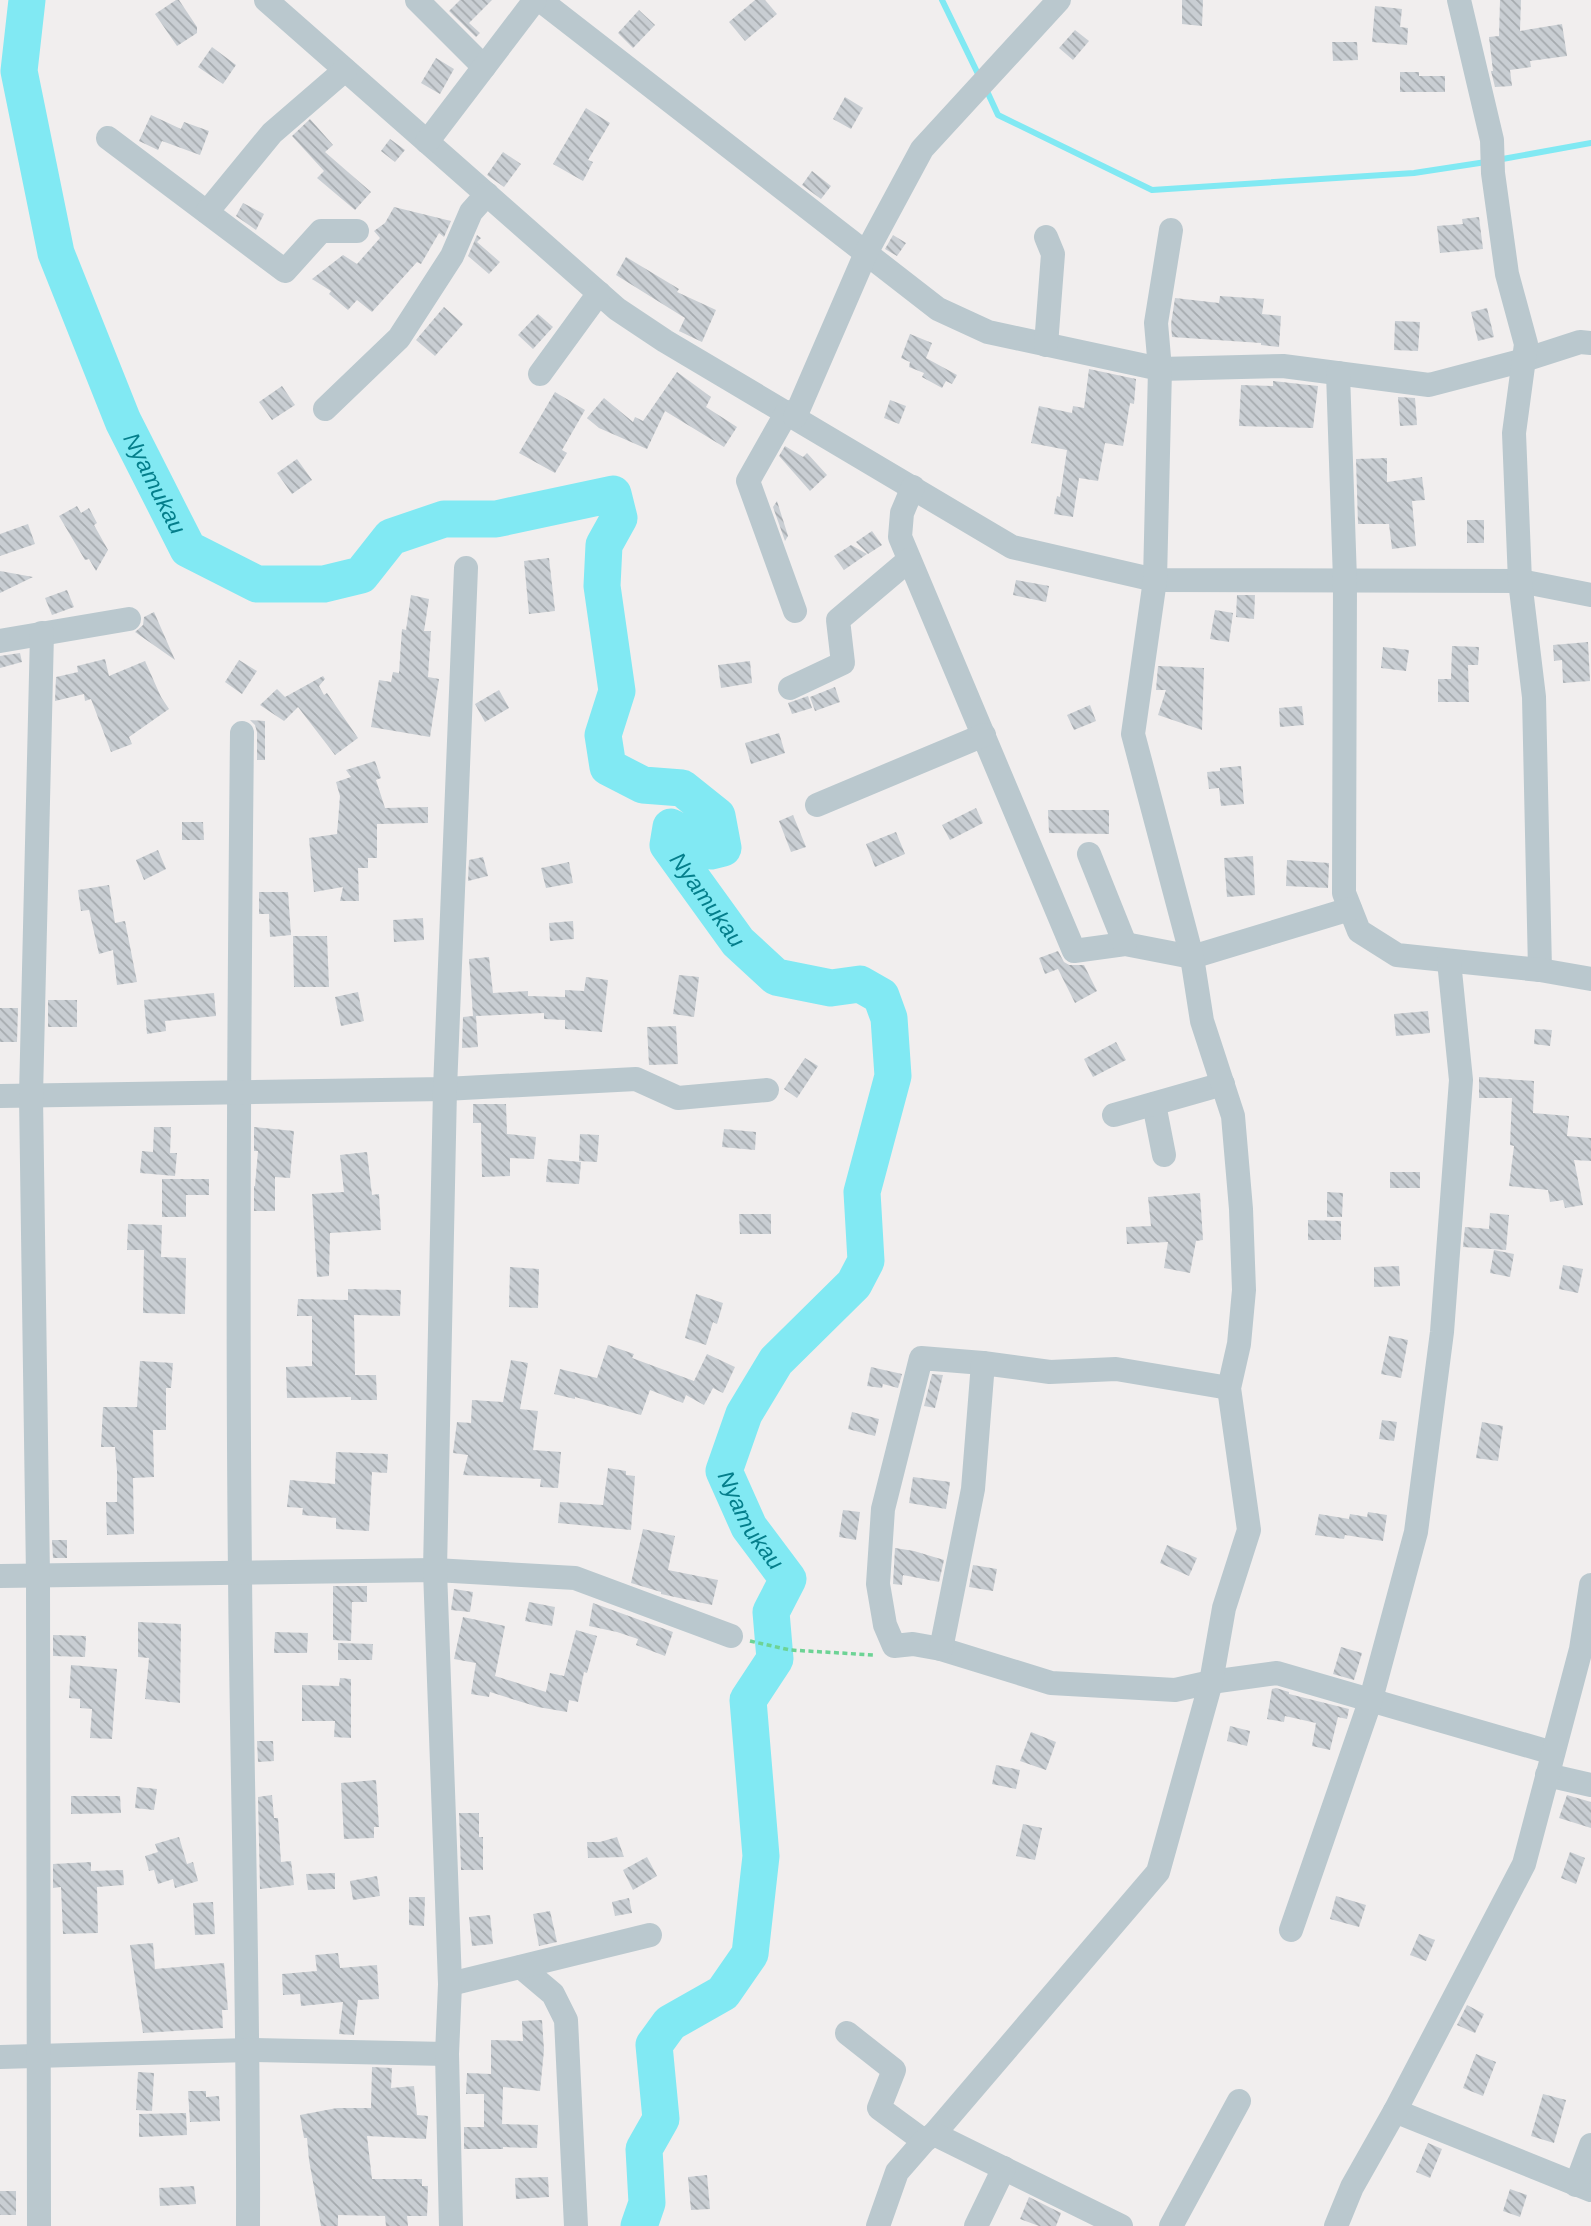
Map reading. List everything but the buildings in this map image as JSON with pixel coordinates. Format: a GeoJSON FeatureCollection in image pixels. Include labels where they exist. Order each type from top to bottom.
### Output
{"type":"FeatureCollection","features":[{"type":"Feature","properties":{"kind":"street"},"geometry":{"type":"LineString","coordinates":[[266,0],[617,309],[665,341],[1012,547],[1155,580],[1520,581],[1591,595]]}},
{"type":"Feature","properties":{"kind":"street"},"geometry":{"type":"LineString","coordinates":[[416,0],[484,67]]}},
{"type":"Feature","properties":{"kind":"street"},"geometry":{"type":"LineString","coordinates":[[427,142],[535,0]]}},
{"type":"Feature","properties":{"kind":"street"},"geometry":{"type":"LineString","coordinates":[[540,0],[938,310],[988,332],[1160,369],[1283,366],[1429,385],[1580,342],[1591,343]]}},
{"type":"Feature","properties":{"kind":"street"},"geometry":{"type":"LineString","coordinates":[[795,611],[748,481],[791,415],[866,253],[922,149],[1059,0]]}},
{"type":"Feature","properties":{"kind":"street"},"geometry":{"type":"LineString","coordinates":[[1459,0],[1492,140],[1493,173],[1507,274],[1526,344],[1514,432],[1520,581],[1534,697],[1540,970]]}},
{"type":"Feature","properties":{"kind":"street"},"geometry":{"type":"LineString","coordinates":[[207,212],[272,133],[345,70]]}},
{"type":"Feature","properties":{"kind":"street"},"geometry":{"type":"LineString","coordinates":[[108,138],[285,271],[321,230],[357,231]]}},
{"type":"Feature","properties":{"kind":"street"},"geometry":{"type":"LineString","coordinates":[[326,409],[399,338],[452,256],[471,212],[487,194]]}},
{"type":"Feature","properties":{"kind":"street"},"geometry":{"type":"LineString","coordinates":[[878,2226],[897,2172],[1158,1872],[1211,1682],[1224,1608],[1249,1530],[1228,1388],[1239,1344],[1244,1290],[1241,1209],[1233,1116],[1202,1021],[1192,957],[1133,734],[1155,580],[1160,369],[1156,323],[1171,230]]}},
{"type":"Feature","properties":{"kind":"street"},"geometry":{"type":"LineString","coordinates":[[1046,237],[1053,254],[1046,345]]}},
{"type":"Feature","properties":{"kind":"street"},"geometry":{"type":"LineString","coordinates":[[540,374],[600,293]]}},
{"type":"Feature","properties":{"kind":"street"},"geometry":{"type":"LineString","coordinates":[[1338,373],[1345,580],[1344,893],[1359,932],[1397,955],[1540,970],[1591,979]]}},
{"type":"Feature","properties":{"kind":"street"},"geometry":{"type":"LineString","coordinates":[[913,487],[902,513],[900,537],[1074,951],[1125,944],[1192,957],[1350,909]]}},
{"type":"Feature","properties":{"kind":"street"},"geometry":{"type":"LineString","coordinates":[[790,688],[843,663],[838,620],[909,559]]}},
{"type":"Feature","properties":{"kind":"street"},"geometry":{"type":"LineString","coordinates":[[451,2226],[447,2054],[450,1984],[435,1570],[444,1089],[466,568]]}},
{"type":"Feature","properties":{"kind":"street"},"geometry":{"type":"LineString","coordinates":[[0,641],[128,619]]}},
{"type":"Feature","properties":{"kind":"street"},"geometry":{"type":"LineString","coordinates":[[39,2226],[38,1576],[31,1096],[42,633]]}},
{"type":"Feature","properties":{"kind":"street"},"geometry":{"type":"LineString","coordinates":[[242,733],[238,1093],[240,1574],[249,2050],[248,2226]]}},
{"type":"Feature","properties":{"kind":"street"},"geometry":{"type":"LineString","coordinates":[[817,805],[984,735]]}},
{"type":"Feature","properties":{"kind":"street"},"geometry":{"type":"LineString","coordinates":[[1089,854],[1125,944]]}},
{"type":"Feature","properties":{"kind":"street"},"geometry":{"type":"LineString","coordinates":[[1291,1930],[1370,1699],[1416,1532],[1442,1332],[1461,1080],[1449,961]]}},
{"type":"Feature","properties":{"kind":"street"},"geometry":{"type":"LineString","coordinates":[[0,1096],[444,1089],[636,1080],[678,1098],[767,1090]]}},
{"type":"Feature","properties":{"kind":"street"},"geometry":{"type":"LineString","coordinates":[[1114,1115],[1223,1084]]}},
{"type":"Feature","properties":{"kind":"street"},"geometry":{"type":"LineString","coordinates":[[1154,1104],[1164,1155]]}},
{"type":"Feature","properties":{"kind":"street"},"geometry":{"type":"LineString","coordinates":[[1228,1388],[1116,1369],[1050,1373],[983,1363],[921,1358],[883,1509],[878,1584],[884,1625],[894,1646],[913,1644],[941,1649],[1051,1683],[1175,1690],[1277,1673],[1370,1699],[1550,1764],[1591,1785]]}},
{"type":"Feature","properties":{"kind":"street"},"geometry":{"type":"LineString","coordinates":[[941,1649],[974,1489],[983,1363]]}},
{"type":"Feature","properties":{"kind":"street"},"geometry":{"type":"LineString","coordinates":[[0,1576],[435,1570],[575,1578],[731,1636]]}},
{"type":"Feature","properties":{"kind":"street"},"geometry":{"type":"LineString","coordinates":[[1336,2226],[1352,2187],[1395,2111],[1524,1864],[1581,1649],[1591,1585]]}},
{"type":"Feature","properties":{"kind":"street"},"geometry":{"type":"LineString","coordinates":[[450,1984],[650,1936]]}},
{"type":"Feature","properties":{"kind":"street"},"geometry":{"type":"LineString","coordinates":[[521,1967],[553,1994],[566,2020],[576,2226]]}},
{"type":"Feature","properties":{"kind":"street"},"geometry":{"type":"LineString","coordinates":[[847,2034],[894,2070],[879,2108],[929,2138],[1004,2168],[1121,2226]]}},
{"type":"Feature","properties":{"kind":"street"},"geometry":{"type":"LineString","coordinates":[[0,2057],[249,2050],[447,2054]]}},
{"type":"Feature","properties":{"kind":"street"},"geometry":{"type":"LineString","coordinates":[[1171,2226],[1239,2101]]}},
{"type":"Feature","properties":{"kind":"street"},"geometry":{"type":"LineString","coordinates":[[1395,2111],[1583,2187],[1591,2145]]}},
{"type":"Feature","properties":{"kind":"street"},"geometry":{"type":"LineString","coordinates":[[975,2226],[1004,2168]]}},
{"type":"Feature","properties":{"kind":"path"},"geometry":{"type":"LineString","coordinates":[[762,1643],[790,1650],[867,1656],[894,1646]]}},
{"type":"Feature","properties":{"kind":"waterway","name":"Nyamukau"},"geometry":{"type":"LineString","coordinates":[[27,0],[19,71],[56,253],[123,421],[188,549],[257,584],[324,584],[361,575],[391,537],[444,519],[496,519],[613,494],[619,518],[604,545],[602,586],[617,691],[603,735],[608,767],[643,785],[682,788],[717,816],[723,848],[711,851],[671,827],[668,845],[738,942],[776,977],[831,988],[860,984],[881,996],[889,1018],[893,1076],[862,1192],[866,1261],[854,1284],[776,1361],[744,1414],[724,1471],[749,1527],[788,1579],[771,1612],[775,1659],[748,1700],[761,1856],[750,1954],[723,1993],[670,2023],[654,2045],[661,2119],[644,2149],[647,2203],[639,2226]]}},
{"type":"Feature","properties":{"kind":"waterway"},"geometry":{"type":"LineString","coordinates":[[942,0],[979,76]]}},
{"type":"Feature","properties":{"kind":"waterway"},"geometry":{"type":"LineString","coordinates":[[986,89],[998,115],[1152,190],[1414,173],[1486,162]]}},
{"type":"Feature","properties":{"kind":"waterway"},"geometry":{"type":"LineString","coordinates":[[1497,160],[1591,143]]}}]}
